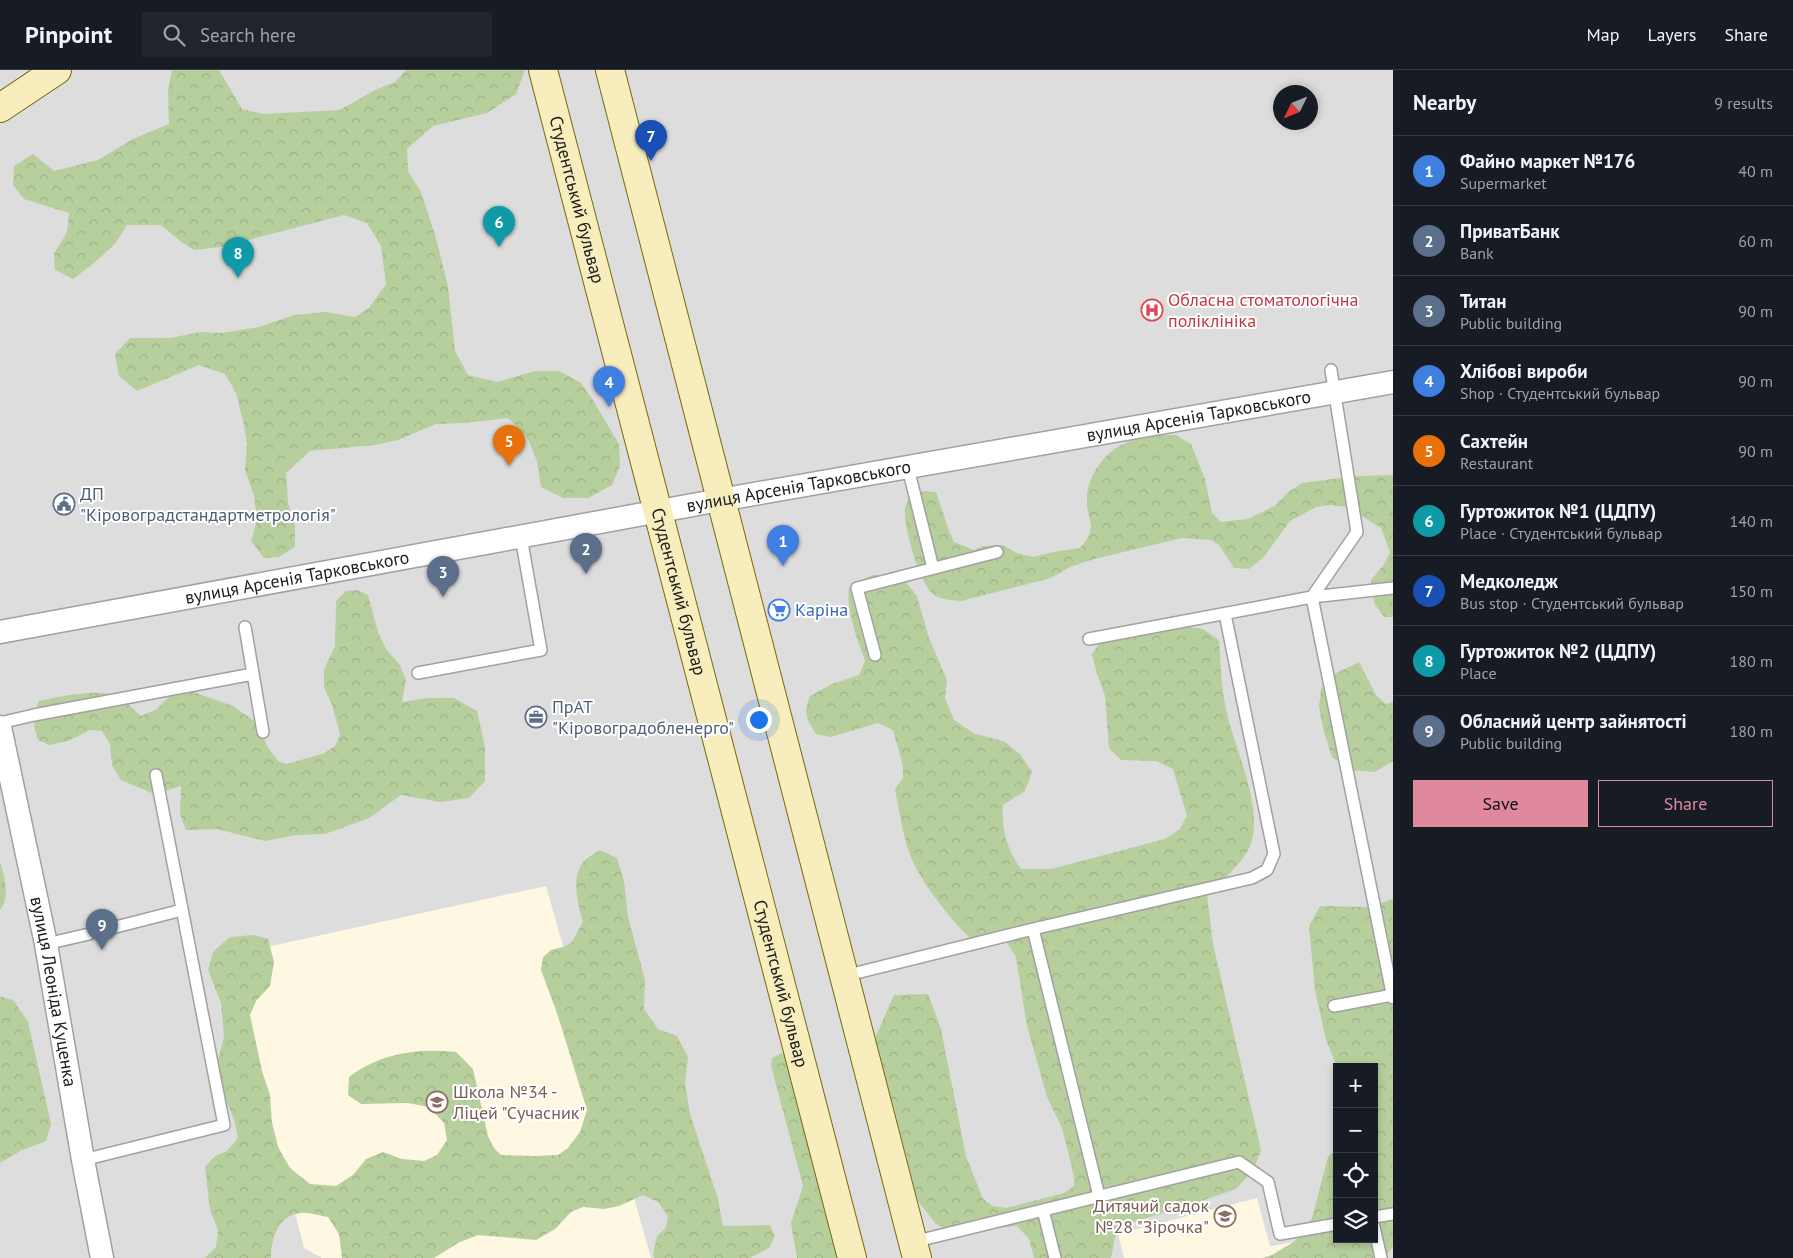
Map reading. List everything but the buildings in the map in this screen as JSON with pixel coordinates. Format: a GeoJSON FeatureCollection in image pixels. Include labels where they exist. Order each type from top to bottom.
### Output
{"type":"FeatureCollection","features":[{"type":"Feature","properties":{"kind":"street"},"geometry":{"type":"LineString","coordinates":[[0,108],[57,70]]}},
{"type":"Feature","properties":{"kind":"street","name":"Студентський бульвар"},"geometry":{"type":"LineString","coordinates":[[543,70],[852,1258]]}},
{"type":"Feature","properties":{"kind":"street"},"geometry":{"type":"LineString","coordinates":[[610,70],[915,1250]]}},
{"type":"Feature","properties":{"kind":"street","name":"вулиця Арсенія Тарковського"},"geometry":{"type":"LineString","coordinates":[[0,632],[720,500],[1393,382]]}},
{"type":"Feature","properties":{"kind":"street","name":"вулиця Леоніда Куценка"},"geometry":{"type":"LineString","coordinates":[[0,727],[46,944],[82,1160],[102,1258]]}},
{"type":"Feature","properties":{"kind":"lane"},"geometry":{"type":"LineString","coordinates":[[1331,370],[1357,532],[1312,597],[1393,996],[1334,1006]]}},
{"type":"Feature","properties":{"kind":"lane"},"geometry":{"type":"LineString","coordinates":[[908,468],[933,568]]}},
{"type":"Feature","properties":{"kind":"lane"},"geometry":{"type":"LineString","coordinates":[[418,673],[541,650],[521,537]]}},
{"type":"Feature","properties":{"kind":"lane"},"geometry":{"type":"LineString","coordinates":[[875,655],[857,588],[997,552]]}},
{"type":"Feature","properties":{"kind":"lane"},"geometry":{"type":"LineString","coordinates":[[1090,639],[1312,597],[1393,588]]}},
{"type":"Feature","properties":{"kind":"lane"},"geometry":{"type":"LineString","coordinates":[[844,976],[1033,929],[1252,878],[1268,870],[1274,854],[1226,614]]}},
{"type":"Feature","properties":{"kind":"lane"},"geometry":{"type":"LineString","coordinates":[[245,627],[263,732]]}},
{"type":"Feature","properties":{"kind":"lane"},"geometry":{"type":"LineString","coordinates":[[0,723],[253,674]]}},
{"type":"Feature","properties":{"kind":"lane"},"geometry":{"type":"LineString","coordinates":[[82,1160],[224,1125],[156,775]]}},
{"type":"Feature","properties":{"kind":"lane"},"geometry":{"type":"LineString","coordinates":[[108,929],[182,910]]}},
{"type":"Feature","properties":{"kind":"lane"},"geometry":{"type":"LineString","coordinates":[[1033,929],[1099,1196]]}},
{"type":"Feature","properties":{"kind":"lane"},"geometry":{"type":"LineString","coordinates":[[46,944],[89,934]]}},
{"type":"Feature","properties":{"kind":"lane"},"geometry":{"type":"LineString","coordinates":[[915,1250],[1043,1210],[1240,1162],[1268,1182],[1280,1234],[1333,1225]]}},
{"type":"Feature","properties":{"kind":"lane"},"geometry":{"type":"LineString","coordinates":[[1043,1210],[1055,1258]]}},
{"type":"Feature","properties":{"kind":"lane"},"geometry":{"type":"LineString","coordinates":[[1378,1216],[1393,1214]]}},
{"type":"Feature","properties":{"kind":"lane"},"geometry":{"type":"LineString","coordinates":[[1378,1243],[1381,1258]]}},
{"type":"Feature","properties":{"kind":"shaded area"},"geometry":{"type":"Polygon","coordinates":[[[0,70],[1393,70],[1393,1258],[0,1258],[0,70]]]}},
{"type":"Feature","properties":{"kind":"shaded area","name":"Школа №34 - Ліцей \"Сучасник\""},"geometry":{"type":"Polygon","coordinates":[[[546,886],[651,1258],[322,1258],[304,1248],[230,955],[546,886]]]}},
{"type":"Feature","properties":{"kind":"shaded area","name":"Дитячий садок №28 \"Зірочка\""},"geometry":{"type":"Polygon","coordinates":[[[1257,1198],[1270,1246],[1333,1236],[1333,1243],[1343,1243],[1367,1258],[1124,1258],[1118,1234],[1257,1198]]]}},
{"type":"Feature","properties":{"kind":"green space"},"geometry":{"type":"Polygon","coordinates":[[[172,70],[219,70],[242,109],[263,114],[340,110],[373,91],[395,82],[406,70],[525,70],[516,94],[487,113],[433,126],[407,149],[408,171],[421,192],[436,238],[448,286],[455,351],[468,375],[497,382],[535,371],[559,371],[581,383],[619,444],[620,466],[612,485],[588,498],[563,498],[541,487],[537,461],[526,435],[508,418],[436,424],[398,440],[375,445],[310,451],[286,473],[288,503],[295,526],[295,547],[279,557],[264,558],[251,541],[257,520],[254,496],[245,470],[247,445],[244,425],[236,393],[225,374],[199,365],[137,391],[119,376],[115,354],[130,338],[170,338],[200,332],[222,333],[259,327],[294,315],[326,312],[355,317],[369,308],[386,284],[381,246],[367,223],[344,215],[221,247],[194,250],[161,225],[127,225],[115,244],[73,279],[55,270],[54,254],[67,232],[69,213],[24,199],[13,185],[14,166],[33,154],[54,171],[98,160],[133,139],[169,124],[168,90],[172,70]]]}},
{"type":"Feature","properties":{"kind":"green space"},"geometry":{"type":"Polygon","coordinates":[[[1146,435],[1176,435],[1191,444],[1205,479],[1212,513],[1221,522],[1248,519],[1276,505],[1288,492],[1302,483],[1357,476],[1393,475],[1393,617],[1384,617],[1374,603],[1371,580],[1383,566],[1390,552],[1381,528],[1347,507],[1330,505],[1316,507],[1290,521],[1263,558],[1249,569],[1234,568],[1219,545],[1211,540],[1182,538],[1094,559],[1070,567],[1051,578],[961,601],[938,597],[927,587],[918,567],[907,531],[905,511],[909,498],[924,491],[936,492],[954,542],[974,550],[984,546],[1002,545],[1017,553],[1033,557],[1080,548],[1086,541],[1091,529],[1087,498],[1090,482],[1097,467],[1114,449],[1146,435]]]}},
{"type":"Feature","properties":{"kind":"green space"},"geometry":{"type":"Polygon","coordinates":[[[872,575],[891,575],[906,582],[917,596],[929,638],[947,680],[945,698],[954,720],[973,733],[1005,742],[1020,754],[1032,772],[1025,791],[1003,805],[1006,839],[1021,869],[1051,869],[1165,839],[1180,829],[1187,816],[1173,769],[1156,761],[1121,760],[1109,748],[1105,696],[1092,654],[1103,638],[1174,625],[1203,629],[1219,640],[1224,701],[1247,778],[1254,814],[1254,831],[1250,846],[1242,859],[1207,895],[1213,944],[1261,1150],[1254,1169],[1236,1189],[1117,1227],[1111,1258],[1034,1258],[1029,1239],[1017,1226],[997,1228],[960,1237],[936,1224],[918,1201],[875,1038],[894,995],[928,994],[941,1029],[966,1156],[983,1199],[993,1206],[1006,1208],[1064,1193],[1074,1186],[1074,1176],[1062,1128],[1047,1097],[1027,1026],[1016,957],[1007,943],[995,936],[972,940],[935,898],[912,860],[904,834],[895,789],[903,778],[903,766],[893,730],[878,723],[831,737],[816,734],[808,720],[806,712],[810,696],[832,684],[859,675],[865,661],[849,606],[849,587],[872,575]]]}},
{"type":"Feature","properties":{"kind":"green space"},"geometry":{"type":"Polygon","coordinates":[[[357,590],[368,595],[378,632],[386,649],[400,665],[406,680],[402,702],[428,698],[454,698],[477,711],[485,747],[485,781],[469,798],[440,802],[401,795],[369,818],[325,834],[296,835],[265,841],[217,829],[186,830],[180,814],[181,786],[154,794],[121,780],[112,765],[110,744],[102,731],[90,730],[68,741],[49,745],[38,740],[34,720],[39,701],[78,694],[110,694],[120,698],[141,716],[157,709],[172,693],[193,692],[233,706],[257,723],[267,746],[278,761],[287,764],[325,753],[335,746],[340,734],[332,705],[324,687],[324,670],[335,646],[336,601],[346,591],[357,590]]]}},
{"type":"Feature","properties":{"kind":"green space"},"geometry":{"type":"Polygon","coordinates":[[[1359,662],[1376,695],[1386,704],[1393,702],[1393,761],[1375,772],[1349,770],[1332,757],[1319,707],[1321,689],[1330,676],[1359,662]]]}},
{"type":"Feature","properties":{"kind":"green space"},"geometry":{"type":"Polygon","coordinates":[[[600,850],[617,858],[624,881],[628,917],[645,980],[644,1009],[658,1029],[677,1036],[688,1057],[685,1083],[690,1114],[718,1199],[723,1226],[770,1225],[775,1236],[769,1248],[750,1258],[654,1258],[653,1254],[657,1236],[666,1228],[668,1216],[658,1202],[643,1195],[619,1206],[604,1209],[583,1207],[571,1212],[555,1229],[536,1240],[478,1235],[458,1243],[434,1258],[342,1258],[339,1234],[328,1217],[300,1213],[286,1218],[277,1229],[272,1243],[271,1258],[205,1258],[216,1247],[218,1230],[210,1210],[205,1167],[215,1156],[227,1151],[238,1138],[234,1119],[223,1093],[217,1064],[224,1037],[221,1003],[208,970],[213,952],[230,937],[253,935],[268,939],[274,962],[270,986],[256,1001],[250,1015],[262,1071],[270,1095],[272,1124],[278,1147],[290,1168],[310,1184],[336,1186],[353,1175],[366,1159],[383,1152],[402,1159],[424,1161],[437,1155],[447,1140],[444,1123],[429,1107],[408,1103],[361,1104],[348,1095],[349,1077],[361,1069],[387,1057],[413,1052],[456,1052],[473,1069],[488,1136],[494,1148],[501,1155],[558,1155],[568,1148],[580,1132],[587,1110],[558,1016],[541,970],[543,957],[551,950],[572,942],[583,922],[576,891],[577,875],[584,861],[600,850]]]}},
{"type":"Feature","properties":{"kind":"green space"},"geometry":{"type":"Polygon","coordinates":[[[0,862],[6,893],[0,910],[0,862]]]}},
{"type":"Feature","properties":{"kind":"green space"},"geometry":{"type":"Polygon","coordinates":[[[1393,899],[1393,1246],[1385,1258],[1263,1258],[1272,1255],[1295,1241],[1312,1218],[1328,1157],[1333,1153],[1333,1243],[1378,1243],[1378,1063],[1335,1063],[1326,1040],[1315,990],[1309,926],[1320,906],[1369,907],[1393,899]]]}},
{"type":"Feature","properties":{"kind":"green space"},"geometry":{"type":"Polygon","coordinates":[[[0,996],[14,1001],[28,1022],[51,1124],[46,1141],[22,1150],[0,1163],[0,996]]]}},
{"type":"Feature","properties":{"kind":"green space"},"geometry":{"type":"Polygon","coordinates":[[[782,1053],[789,1059],[842,1258],[797,1258],[791,1223],[803,1186],[771,1066],[772,1058],[782,1053]]]}},
{"type":"Feature","properties":{"kind":"place","name":"Медколедж"},"geometry":{"type":"Point","coordinates":[651,161]}},
{"type":"Feature","properties":{"kind":"place","name":"Гуртожиток №1 (ЦДПУ)"},"geometry":{"type":"Point","coordinates":[499,247]}},
{"type":"Feature","properties":{"kind":"place","name":"Гуртожиток №2 (ЦДПУ)"},"geometry":{"type":"Point","coordinates":[238,278]}},
{"type":"Feature","properties":{"kind":"place","name":"Обласна стоматологічна поліклініка"},"geometry":{"type":"Point","coordinates":[1152,310]}},
{"type":"Feature","properties":{"kind":"place","name":"Хлібові вироби"},"geometry":{"type":"Point","coordinates":[609,407]}},
{"type":"Feature","properties":{"kind":"place","name":"Сахтейн"},"geometry":{"type":"Point","coordinates":[509,466]}},
{"type":"Feature","properties":{"kind":"place","name":"ДП \"Кіровоградстандартметрологія\""},"geometry":{"type":"Point","coordinates":[64,504]}},
{"type":"Feature","properties":{"kind":"place","name":"Файно маркет №176"},"geometry":{"type":"Point","coordinates":[783,566]}},
{"type":"Feature","properties":{"kind":"place","name":"ПриватБанк"},"geometry":{"type":"Point","coordinates":[586,574]}},
{"type":"Feature","properties":{"kind":"place","name":"Титан"},"geometry":{"type":"Point","coordinates":[443,597]}},
{"type":"Feature","properties":{"kind":"place","name":"Каріна"},"geometry":{"type":"Point","coordinates":[779,610]}},
{"type":"Feature","properties":{"kind":"place","name":"ПрАТ \"Кіровоградобленерго\""},"geometry":{"type":"Point","coordinates":[536,717]}},
{"type":"Feature","properties":{"kind":"place","name":"Обласний центр зайнятості"},"geometry":{"type":"Point","coordinates":[102,950]}},
{"type":"Feature","properties":{"kind":"place","name":"Школа №34 - Ліцей \"Сучасник\""},"geometry":{"type":"Point","coordinates":[437,1102]}},
{"type":"Feature","properties":{"kind":"place","name":"Дитячий садок №28 \"Зірочка\""},"geometry":{"type":"Point","coordinates":[1225,1216]}}]}
